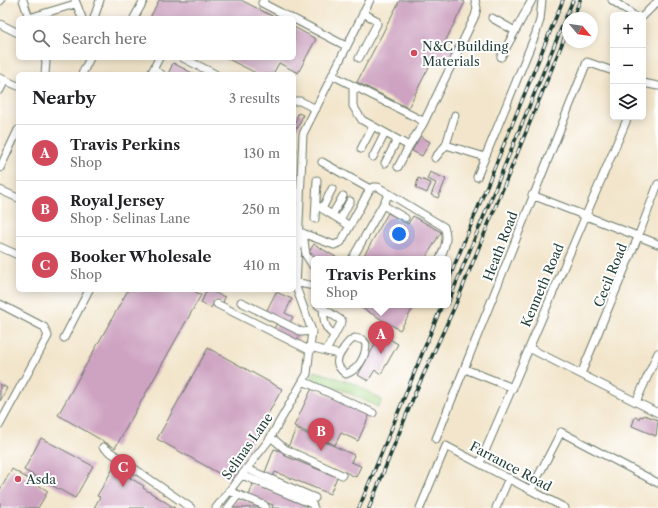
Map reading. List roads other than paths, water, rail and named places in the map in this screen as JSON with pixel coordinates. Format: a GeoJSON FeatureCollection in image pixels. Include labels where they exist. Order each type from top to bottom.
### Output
{"type":"FeatureCollection","features":[{"type":"Feature","properties":{"kind":"street"},"geometry":{"type":"LineString","coordinates":[[23,0],[28,16]]}},
{"type":"Feature","properties":{"kind":"street"},"geometry":{"type":"LineString","coordinates":[[95,16],[100,0]]}},
{"type":"Feature","properties":{"kind":"street"},"geometry":{"type":"LineString","coordinates":[[135,16],[144,0]]}},
{"type":"Feature","properties":{"kind":"street"},"geometry":{"type":"LineString","coordinates":[[311,263],[306,255],[300,232],[297,193],[297,180],[304,134],[346,46],[370,0]]}},
{"type":"Feature","properties":{"kind":"street"},"geometry":{"type":"LineString","coordinates":[[398,167],[423,124],[475,16],[477,8],[475,0]]}},
{"type":"Feature","properties":{"kind":"street"},"geometry":{"type":"LineString","coordinates":[[501,57],[532,0]]}},
{"type":"Feature","properties":{"kind":"street"},"geometry":{"type":"LineString","coordinates":[[477,177],[536,33],[540,20],[542,0]]}},
{"type":"Feature","properties":{"kind":"street"},"geometry":{"type":"LineString","coordinates":[[612,0],[629,12]]}},
{"type":"Feature","properties":{"kind":"street"},"geometry":{"type":"LineString","coordinates":[[261,1],[288,16]]}},
{"type":"Feature","properties":{"kind":"street"},"geometry":{"type":"LineString","coordinates":[[646,13],[658,1]]}},
{"type":"Feature","properties":{"kind":"street"},"geometry":{"type":"LineString","coordinates":[[35,16],[75,2],[81,16]]}},
{"type":"Feature","properties":{"kind":"street"},"geometry":{"type":"LineString","coordinates":[[359,58],[378,24],[376,20],[363,13]]}},
{"type":"Feature","properties":{"kind":"street"},"geometry":{"type":"LineString","coordinates":[[492,18],[515,31]]}},
{"type":"Feature","properties":{"kind":"street"},"geometry":{"type":"LineString","coordinates":[[296,21],[346,46]]}},
{"type":"Feature","properties":{"kind":"street"},"geometry":{"type":"LineString","coordinates":[[0,24],[16,32]]}},
{"type":"Feature","properties":{"kind":"street"},"geometry":{"type":"LineString","coordinates":[[45,60],[47,72]]}},
{"type":"Feature","properties":{"kind":"street"},"geometry":{"type":"LineString","coordinates":[[83,72],[89,60]]}},
{"type":"Feature","properties":{"kind":"street"},"geometry":{"type":"LineString","coordinates":[[152,72],[158,60]]}},
{"type":"Feature","properties":{"kind":"street"},"geometry":{"type":"LineString","coordinates":[[187,60],[208,72]]}},
{"type":"Feature","properties":{"kind":"street","name":"Heath Road"},"geometry":{"type":"LineString","coordinates":[[436,439],[465,369],[532,195],[587,62],[610,70]]}},
{"type":"Feature","properties":{"kind":"street"},"geometry":{"type":"LineString","coordinates":[[332,75],[421,120],[423,124]]}},
{"type":"Feature","properties":{"kind":"street"},"geometry":{"type":"LineString","coordinates":[[0,90],[2,79],[16,85]]}},
{"type":"Feature","properties":{"kind":"street"},"geometry":{"type":"LineString","coordinates":[[646,84],[658,86]]}},
{"type":"Feature","properties":{"kind":"street"},"geometry":{"type":"LineString","coordinates":[[353,86],[353,106],[356,113],[362,120],[409,146]]}},
{"type":"Feature","properties":{"kind":"street"},"geometry":{"type":"LineString","coordinates":[[296,101],[300,101],[316,109]]}},
{"type":"Feature","properties":{"kind":"street"},"geometry":{"type":"LineString","coordinates":[[435,158],[446,145],[455,115]]}},
{"type":"Feature","properties":{"kind":"street","name":"Kenneth Road"},"geometry":{"type":"LineString","coordinates":[[480,463],[513,388],[584,215],[627,120]]}},
{"type":"Feature","properties":{"kind":"street"},"geometry":{"type":"LineString","coordinates":[[361,149],[372,126]]}},
{"type":"Feature","properties":{"kind":"street"},"geometry":{"type":"LineString","coordinates":[[373,157],[385,133]]}},
{"type":"Feature","properties":{"kind":"street"},"geometry":{"type":"LineString","coordinates":[[0,168],[16,135]]}},
{"type":"Feature","properties":{"kind":"street"},"geometry":{"type":"LineString","coordinates":[[385,163],[397,140]]}},
{"type":"Feature","properties":{"kind":"street"},"geometry":{"type":"LineString","coordinates":[[446,145],[485,157]]}},
{"type":"Feature","properties":{"kind":"street"},"geometry":{"type":"LineString","coordinates":[[322,162],[370,190]]}},
{"type":"Feature","properties":{"kind":"street"},"geometry":{"type":"LineString","coordinates":[[315,219],[317,180]]}},
{"type":"Feature","properties":{"kind":"street","name":"Cecil Road"},"geometry":{"type":"LineString","coordinates":[[581,374],[658,184]]}},
{"type":"Feature","properties":{"kind":"street"},"geometry":{"type":"LineString","coordinates":[[300,232],[334,245],[341,242],[370,190],[373,187],[378,187],[444,227],[446,238],[441,256]]}},
{"type":"Feature","properties":{"kind":"street"},"geometry":{"type":"LineString","coordinates":[[322,209],[332,189]]}},
{"type":"Feature","properties":{"kind":"street"},"geometry":{"type":"LineString","coordinates":[[0,190],[16,197]]}},
{"type":"Feature","properties":{"kind":"street"},"geometry":{"type":"LineString","coordinates":[[354,256],[389,194]]}},
{"type":"Feature","properties":{"kind":"street"},"geometry":{"type":"LineString","coordinates":[[532,195],[658,244]]}},
{"type":"Feature","properties":{"kind":"street"},"geometry":{"type":"LineString","coordinates":[[332,215],[343,196]]}},
{"type":"Feature","properties":{"kind":"street"},"geometry":{"type":"LineString","coordinates":[[340,220],[350,201]]}},
{"type":"Feature","properties":{"kind":"street"},"geometry":{"type":"LineString","coordinates":[[316,205],[350,226]]}},
{"type":"Feature","properties":{"kind":"street"},"geometry":{"type":"LineString","coordinates":[[383,205],[405,218]]}},
{"type":"Feature","properties":{"kind":"street"},"geometry":{"type":"LineString","coordinates":[[296,246],[300,232]]}},
{"type":"Feature","properties":{"kind":"street"},"geometry":{"type":"LineString","coordinates":[[0,246],[16,254]]}},
{"type":"Feature","properties":{"kind":"street"},"geometry":{"type":"LineString","coordinates":[[296,282],[311,285]]}},
{"type":"Feature","properties":{"kind":"street"},"geometry":{"type":"LineString","coordinates":[[296,287],[312,331],[310,350]]}},
{"type":"Feature","properties":{"kind":"street"},"geometry":{"type":"LineString","coordinates":[[64,338],[88,292]]}},
{"type":"Feature","properties":{"kind":"street"},"geometry":{"type":"LineString","coordinates":[[241,302],[302,332],[312,331]]}},
{"type":"Feature","properties":{"kind":"street"},"geometry":{"type":"LineString","coordinates":[[0,304],[44,327],[48,336],[0,424]]}},
{"type":"Feature","properties":{"kind":"street"},"geometry":{"type":"LineString","coordinates":[[217,304],[307,349],[338,354]]}},
{"type":"Feature","properties":{"kind":"street"},"geometry":{"type":"LineString","coordinates":[[321,308],[325,326],[328,331],[334,335]]}},
{"type":"Feature","properties":{"kind":"street"},"geometry":{"type":"LineString","coordinates":[[323,308],[341,320],[326,351]]}},
{"type":"Feature","properties":{"kind":"street"},"geometry":{"type":"LineString","coordinates":[[355,338],[363,340],[366,344],[366,352],[352,372],[346,374],[339,369],[336,362],[338,354],[349,340],[355,338]]}},
{"type":"Feature","properties":{"kind":"street"},"geometry":{"type":"LineString","coordinates":[[529,348],[658,413]]}},
{"type":"Feature","properties":{"kind":"street","name":"Selinas Lane"},"geometry":{"type":"LineString","coordinates":[[216,508],[271,437],[307,374],[310,350]]}},
{"type":"Feature","properties":{"kind":"street"},"geometry":{"type":"LineString","coordinates":[[636,402],[657,362],[658,353]]}},
{"type":"Feature","properties":{"kind":"street"},"geometry":{"type":"LineString","coordinates":[[465,369],[513,388]]}},
{"type":"Feature","properties":{"kind":"street"},"geometry":{"type":"LineString","coordinates":[[303,381],[373,412]]}},
{"type":"Feature","properties":{"kind":"street"},"geometry":{"type":"LineString","coordinates":[[532,490],[561,432],[658,483]]}},
{"type":"Feature","properties":{"kind":"street"},"geometry":{"type":"LineString","coordinates":[[271,437],[285,449],[342,474]]}},
{"type":"Feature","properties":{"kind":"street","name":"Farrance Road"},"geometry":{"type":"LineString","coordinates":[[420,508],[446,446],[565,508]]}},
{"type":"Feature","properties":{"kind":"street"},"geometry":{"type":"LineString","coordinates":[[103,447],[191,508]]}},
{"type":"Feature","properties":{"kind":"street"},"geometry":{"type":"LineString","coordinates":[[245,472],[315,498]]}},
{"type":"Feature","properties":{"kind":"street"},"geometry":{"type":"LineString","coordinates":[[245,472],[312,504],[314,508]]}},
{"type":"Feature","properties":{"kind":"street"},"geometry":{"type":"LineString","coordinates":[[496,508],[509,478]]}},
{"type":"Feature","properties":{"kind":"street"},"geometry":{"type":"LineString","coordinates":[[229,491],[264,505],[266,508]]}},
{"type":"Feature","properties":{"kind":"street"},"geometry":{"type":"LineString","coordinates":[[228,508],[238,495]]}},
{"type":"Feature","properties":{"kind":"railway"},"geometry":{"type":"LineString","coordinates":[[451,274],[563,0]]}},
{"type":"Feature","properties":{"kind":"railway"},"geometry":{"type":"LineString","coordinates":[[451,296],[573,0]]}},
{"type":"Feature","properties":{"kind":"railway"},"geometry":{"type":"LineString","coordinates":[[575,12],[580,0]]}},
{"type":"Feature","properties":{"kind":"railway"},"geometry":{"type":"LineString","coordinates":[[369,508],[416,391],[455,306],[562,44]]}},
{"type":"Feature","properties":{"kind":"railway"},"geometry":{"type":"LineString","coordinates":[[359,508],[441,308]]}},
{"type":"Feature","properties":{"kind":"place","name":"N&C Building Materials"},"geometry":{"type":"Point","coordinates":[414,53]}},
{"type":"Feature","properties":{"kind":"place","name":"Travis Perkins"},"geometry":{"type":"Point","coordinates":[381,354]}},
{"type":"Feature","properties":{"kind":"place","name":"Royal Jersey"},"geometry":{"type":"Point","coordinates":[321,451]}},
{"type":"Feature","properties":{"kind":"place","name":"Asda"},"geometry":{"type":"Point","coordinates":[18,479]}},
{"type":"Feature","properties":{"kind":"place","name":"Booker Wholesale"},"geometry":{"type":"Point","coordinates":[123,487]}}]}
